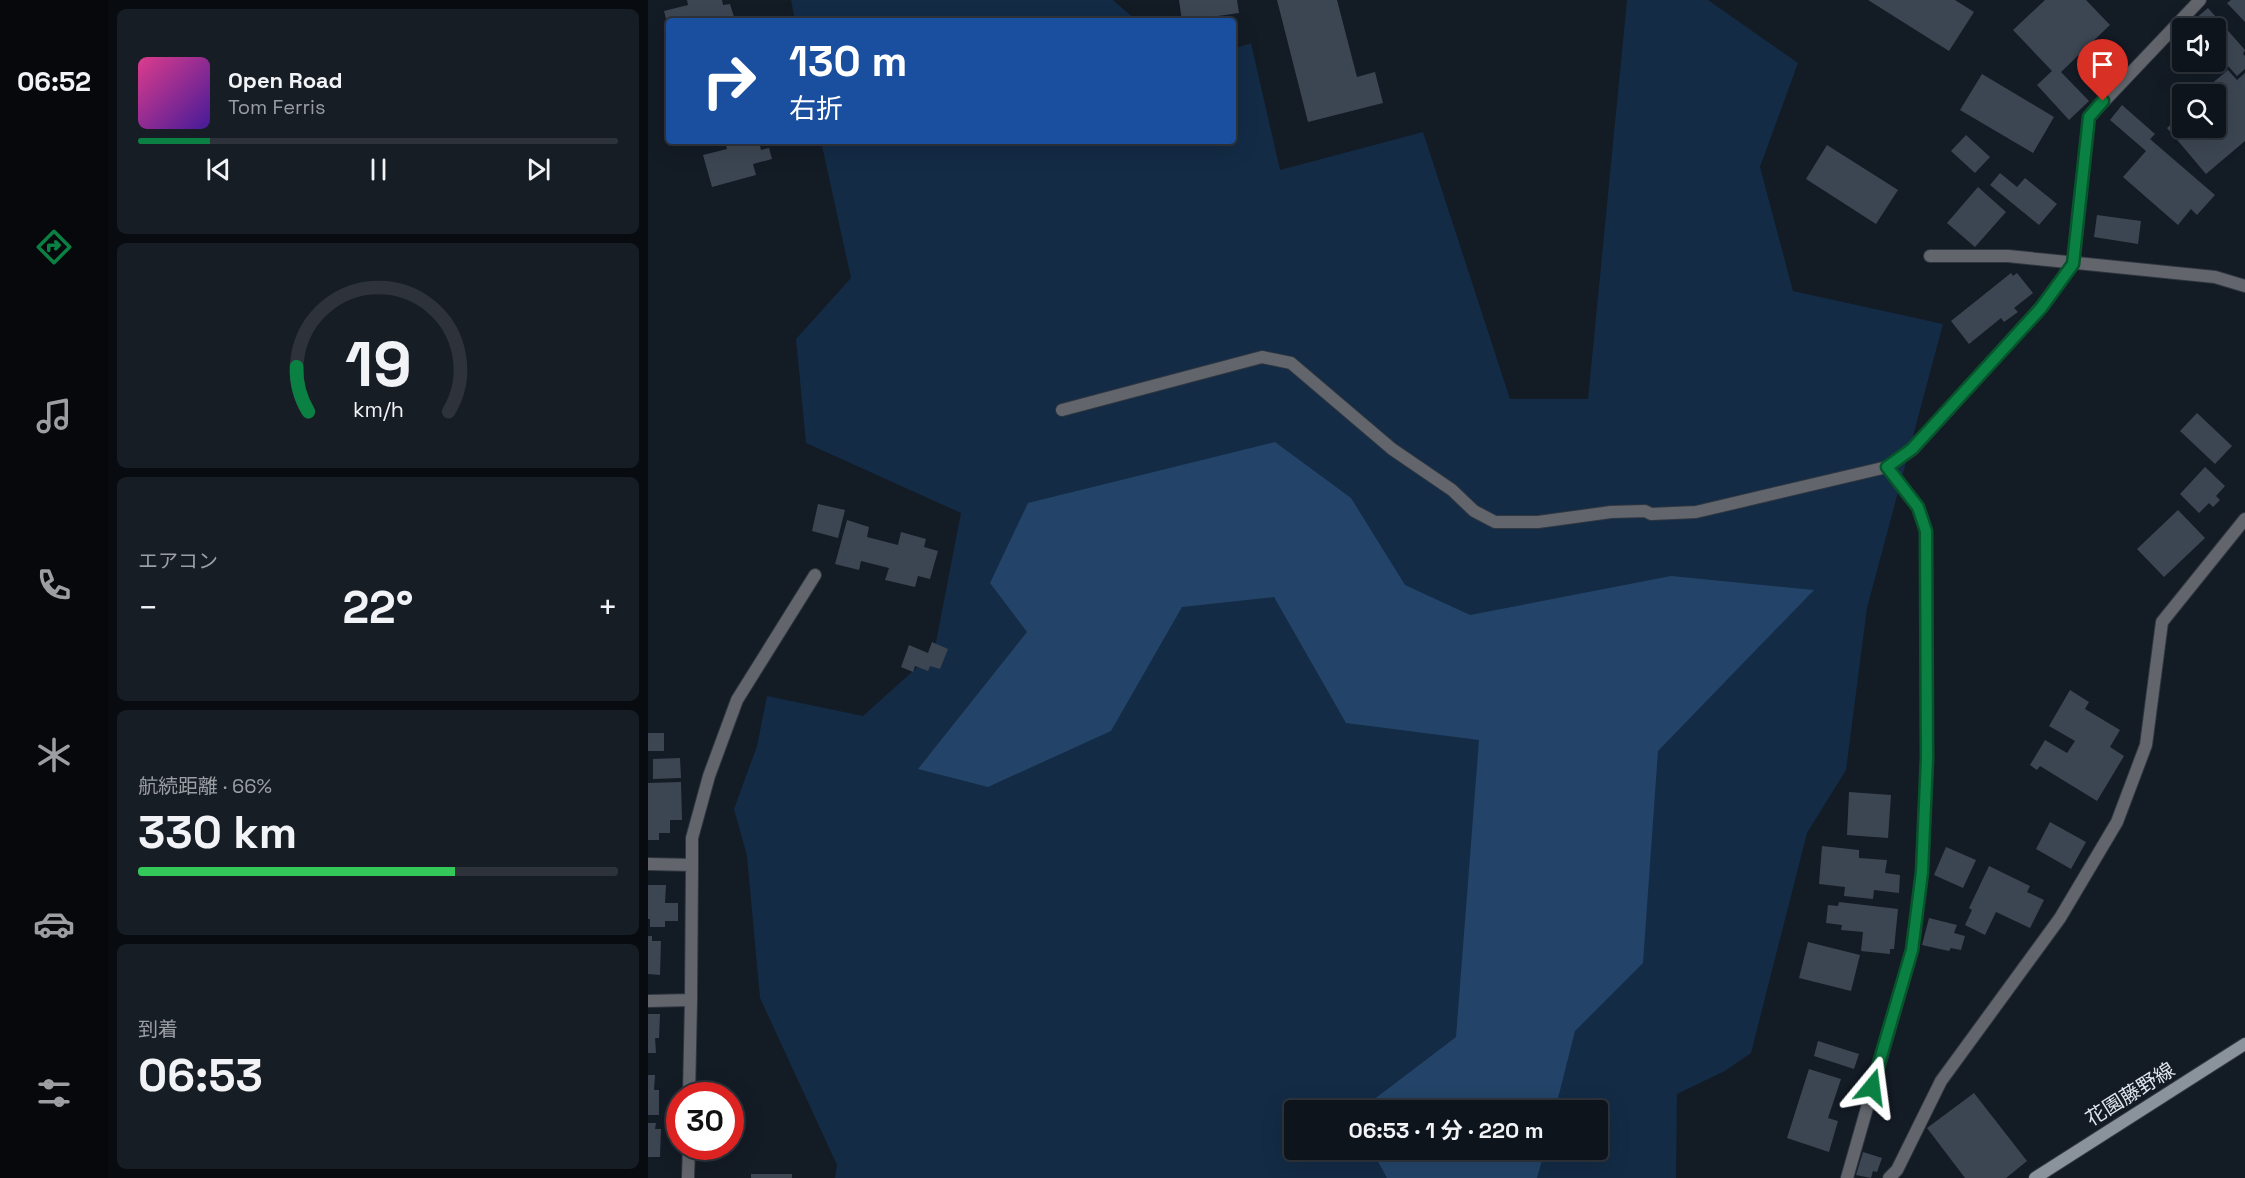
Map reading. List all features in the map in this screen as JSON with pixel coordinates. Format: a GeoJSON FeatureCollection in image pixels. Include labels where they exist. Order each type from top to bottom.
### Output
{"type":"FeatureCollection","features":[{"type":"Feature","properties":{"kind":"main road","name":"花園藤野線"},"geometry":{"type":"LineString","coordinates":[[2036,1178],[2245,1044]]}},
{"type":"Feature","properties":{"kind":"street"},"geometry":{"type":"LineString","coordinates":[[1062,410],[1262,357],[1291,363],[1392,449],[1452,490],[1474,512],[1495,522],[1538,522],[1611,512],[1696,512],[1887,467],[1912,449],[2041,308],[2073,264],[2089,117],[2200,0]]}},
{"type":"Feature","properties":{"kind":"street"},"geometry":{"type":"LineString","coordinates":[[1930,256],[2008,256],[2215,276],[2245,286]]}},
{"type":"Feature","properties":{"kind":"street"},"geometry":{"type":"LineString","coordinates":[[1847,1178],[1912,950],[1922,872],[1927,759],[1926,531],[1918,507],[1887,467]]}},
{"type":"Feature","properties":{"kind":"street"},"geometry":{"type":"LineString","coordinates":[[1889,1178],[1897,1170],[1941,1081],[2060,918],[2117,822],[2146,745],[2162,622],[2245,519]]}},
{"type":"Feature","properties":{"kind":"street"},"geometry":{"type":"LineString","coordinates":[[689,1082],[692,838],[709,776],[737,700],[815,575]]}},
{"type":"Feature","properties":{"kind":"street"},"geometry":{"type":"LineString","coordinates":[[648,864],[692,865]]}},
{"type":"Feature","properties":{"kind":"street"},"geometry":{"type":"LineString","coordinates":[[648,1000],[691,1000]]}},
{"type":"Feature","properties":{"kind":"street"},"geometry":{"type":"LineString","coordinates":[[688,1178],[689,1160]]}},
{"type":"Feature","properties":{"kind":"shaded area"},"geometry":{"type":"Polygon","coordinates":[[[791,0],[1113,0],[1134,18],[794,18],[791,0]]]}},
{"type":"Feature","properties":{"kind":"shaded area"},"geometry":{"type":"Polygon","coordinates":[[[1627,0],[1708,0],[1798,63],[1760,167],[1793,291],[1943,324],[1867,608],[1846,770],[1807,833],[1751,1053],[1725,1071],[1677,1094],[1676,1178],[835,1178],[837,1165],[760,998],[747,856],[734,809],[757,746],[767,696],[863,716],[934,652],[961,513],[806,443],[796,339],[851,278],[822,144],[1236,144],[1236,48],[1251,43],[1280,170],[1423,132],[1510,399],[1588,399],[1627,0]]]}},
{"type":"Feature","properties":{"kind":"shaded area"},"geometry":{"type":"Polygon","coordinates":[[[1275,442],[1351,498],[1405,585],[1470,615],[1671,576],[1814,590],[1658,751],[1643,963],[1575,1031],[1558,1100],[1373,1100],[1456,1037],[1479,740],[1346,723],[1274,597],[1182,607],[1111,731],[988,787],[918,769],[1027,632],[990,583],[1028,503],[1275,442]]]}},
{"type":"Feature","properties":{"kind":"shaded area"},"geometry":{"type":"Polygon","coordinates":[[[1377,1160],[1542,1160],[1537,1178],[1387,1178],[1377,1160]]]}},
{"type":"Feature","properties":{"kind":"building"},"geometry":{"type":"Polygon","coordinates":[[[687,0],[722,0],[723,5],[730,4],[734,17],[666,18],[664,11],[688,5],[687,0]]]}},
{"type":"Feature","properties":{"kind":"building"},"geometry":{"type":"Polygon","coordinates":[[[1179,0],[1237,0],[1239,13],[1203,18],[1182,18],[1179,0]]]}},
{"type":"Feature","properties":{"kind":"building"},"geometry":{"type":"Polygon","coordinates":[[[1277,0],[1337,0],[1357,77],[1375,72],[1383,103],[1308,122],[1277,0]]]}},
{"type":"Feature","properties":{"kind":"building"},"geometry":{"type":"Polygon","coordinates":[[[1868,0],[1955,0],[1974,12],[1949,51],[1868,0]]]}},
{"type":"Feature","properties":{"kind":"building"},"geometry":{"type":"Polygon","coordinates":[[[2045,0],[2086,0],[2110,25],[2061,72],[2089,101],[2069,120],[2037,85],[2052,71],[2013,30],[2045,0]]]}},
{"type":"Feature","properties":{"kind":"building"},"geometry":{"type":"Polygon","coordinates":[[[2231,0],[2245,0],[2245,22],[2227,3],[2231,0]]]}},
{"type":"Feature","properties":{"kind":"building"},"geometry":{"type":"Polygon","coordinates":[[[2208,8],[2217,18],[2196,18],[2208,8]]]}},
{"type":"Feature","properties":{"kind":"building"},"geometry":{"type":"Polygon","coordinates":[[[2226,28],[2245,50],[2243,54],[2245,69],[2237,76],[2228,66],[2226,67],[2226,28]]]}},
{"type":"Feature","properties":{"kind":"building"},"geometry":{"type":"Polygon","coordinates":[[[2228,70],[2237,80],[2245,73],[2245,141],[2206,174],[2175,138],[2226,138],[2226,84],[2211,84],[2228,70]]]}},
{"type":"Feature","properties":{"kind":"building"},"geometry":{"type":"Polygon","coordinates":[[[1982,74],[2054,117],[2033,153],[1960,110],[1982,74]]]}},
{"type":"Feature","properties":{"kind":"building"},"geometry":{"type":"Polygon","coordinates":[[[2122,105],[2155,134],[2150,139],[2215,195],[2197,215],[2191,209],[2178,225],[2123,177],[2146,151],[2110,120],[2122,105]]]}},
{"type":"Feature","properties":{"kind":"building"},"geometry":{"type":"Polygon","coordinates":[[[2172,124],[2172,134],[2167,128],[2172,124]]]}},
{"type":"Feature","properties":{"kind":"building"},"geometry":{"type":"Polygon","coordinates":[[[1966,135],[1990,157],[1975,173],[1951,151],[1966,135]]]}},
{"type":"Feature","properties":{"kind":"building"},"geometry":{"type":"Polygon","coordinates":[[[726,144],[760,144],[761,150],[769,148],[772,159],[753,164],[756,175],[712,187],[703,155],[727,149],[726,144]]]}},
{"type":"Feature","properties":{"kind":"building"},"geometry":{"type":"Polygon","coordinates":[[[1827,145],[1898,190],[1876,224],[1806,179],[1827,145]]]}},
{"type":"Feature","properties":{"kind":"building"},"geometry":{"type":"Polygon","coordinates":[[[2000,173],[2017,187],[2025,178],[2057,204],[2039,225],[1990,185],[2000,173]]]}},
{"type":"Feature","properties":{"kind":"building"},"geometry":{"type":"Polygon","coordinates":[[[1978,187],[2006,212],[1975,247],[1947,223],[1978,187]]]}},
{"type":"Feature","properties":{"kind":"building"},"geometry":{"type":"Polygon","coordinates":[[[2097,215],[2141,221],[2138,244],[2094,237],[2097,215]]]}},
{"type":"Feature","properties":{"kind":"building"},"geometry":{"type":"Polygon","coordinates":[[[2011,273],[2013,276],[2017,273],[2033,293],[2014,308],[2018,312],[2004,322],[2001,318],[1969,344],[1951,321],[2011,273]]]}},
{"type":"Feature","properties":{"kind":"building"},"geometry":{"type":"Polygon","coordinates":[[[2197,413],[2232,446],[2215,464],[2180,431],[2197,413]]]}},
{"type":"Feature","properties":{"kind":"building"},"geometry":{"type":"Polygon","coordinates":[[[2205,467],[2225,486],[2216,496],[2220,500],[2213,507],[2209,503],[2199,513],[2180,494],[2205,467]]]}},
{"type":"Feature","properties":{"kind":"building"},"geometry":{"type":"Polygon","coordinates":[[[818,504],[845,510],[838,538],[812,531],[818,504]]]}},
{"type":"Feature","properties":{"kind":"building"},"geometry":{"type":"Polygon","coordinates":[[[2178,510],[2205,538],[2164,577],[2137,549],[2178,510]]]}},
{"type":"Feature","properties":{"kind":"building"},"geometry":{"type":"Polygon","coordinates":[[[847,520],[869,527],[867,537],[898,545],[901,532],[926,539],[924,547],[938,551],[930,579],[918,576],[915,587],[885,580],[889,568],[861,561],[859,570],[835,564],[847,520]]]}},
{"type":"Feature","properties":{"kind":"building"},"geometry":{"type":"Polygon","coordinates":[[[932,642],[948,649],[940,669],[930,666],[928,671],[915,666],[913,672],[901,667],[909,645],[928,653],[932,642]]]}},
{"type":"Feature","properties":{"kind":"building"},"geometry":{"type":"Polygon","coordinates":[[[2070,690],[2089,702],[2085,709],[2120,730],[2110,747],[2124,756],[2097,801],[2040,766],[2037,770],[2030,765],[2045,740],[2067,753],[2075,741],[2049,726],[2070,690]]]}},
{"type":"Feature","properties":{"kind":"building"},"geometry":{"type":"Polygon","coordinates":[[[648,733],[664,733],[664,751],[648,751],[648,733]]]}},
{"type":"Feature","properties":{"kind":"building"},"geometry":{"type":"Polygon","coordinates":[[[680,758],[681,778],[653,779],[653,759],[680,758]]]}},
{"type":"Feature","properties":{"kind":"building"},"geometry":{"type":"Polygon","coordinates":[[[681,782],[682,820],[670,820],[670,833],[659,833],[659,840],[648,840],[648,783],[681,782]]]}},
{"type":"Feature","properties":{"kind":"building"},"geometry":{"type":"Polygon","coordinates":[[[1849,792],[1891,795],[1888,838],[1847,835],[1849,792]]]}},
{"type":"Feature","properties":{"kind":"building"},"geometry":{"type":"Polygon","coordinates":[[[2050,822],[2086,842],[2071,869],[2036,849],[2050,822]]]}},
{"type":"Feature","properties":{"kind":"building"},"geometry":{"type":"Polygon","coordinates":[[[1822,846],[1859,850],[1859,858],[1887,860],[1885,873],[1900,875],[1899,893],[1874,890],[1873,899],[1844,896],[1845,887],[1819,884],[1822,846]]]}},
{"type":"Feature","properties":{"kind":"building"},"geometry":{"type":"Polygon","coordinates":[[[1946,847],[1976,860],[1963,888],[1934,875],[1946,847]]]}},
{"type":"Feature","properties":{"kind":"building"},"geometry":{"type":"Polygon","coordinates":[[[1989,866],[2030,886],[2027,892],[2044,900],[2030,928],[1996,912],[1985,935],[1965,925],[1972,910],[1969,908],[1989,866]]]}},
{"type":"Feature","properties":{"kind":"building"},"geometry":{"type":"Polygon","coordinates":[[[648,885],[666,885],[665,903],[678,903],[678,921],[665,921],[665,927],[650,927],[648,885]]]}},
{"type":"Feature","properties":{"kind":"building"},"geometry":{"type":"Polygon","coordinates":[[[1839,902],[1898,909],[1894,949],[1890,949],[1890,954],[1861,951],[1863,932],[1841,930],[1842,925],[1826,923],[1828,905],[1838,906],[1839,902]]]}},
{"type":"Feature","properties":{"kind":"building"},"geometry":{"type":"Polygon","coordinates":[[[1929,918],[1957,925],[1954,933],[1965,936],[1961,950],[1951,948],[1949,951],[1922,945],[1929,918]]]}},
{"type":"Feature","properties":{"kind":"building"},"geometry":{"type":"Polygon","coordinates":[[[648,936],[652,936],[652,941],[661,941],[660,975],[648,974],[648,936]]]}},
{"type":"Feature","properties":{"kind":"building"},"geometry":{"type":"Polygon","coordinates":[[[1808,942],[1860,955],[1851,991],[1799,978],[1808,942]]]}},
{"type":"Feature","properties":{"kind":"building"},"geometry":{"type":"Polygon","coordinates":[[[648,1014],[660,1014],[659,1038],[655,1038],[656,1053],[648,1053],[648,1014]]]}},
{"type":"Feature","properties":{"kind":"building"},"geometry":{"type":"Polygon","coordinates":[[[1818,1041],[1859,1054],[1854,1069],[1814,1056],[1818,1041]]]}},
{"type":"Feature","properties":{"kind":"building"},"geometry":{"type":"Polygon","coordinates":[[[1809,1069],[1841,1079],[1828,1118],[1838,1121],[1829,1152],[1787,1138],[1809,1069]]]}},
{"type":"Feature","properties":{"kind":"building"},"geometry":{"type":"Polygon","coordinates":[[[648,1075],[655,1075],[654,1090],[659,1090],[659,1115],[648,1115],[648,1075]]]}},
{"type":"Feature","properties":{"kind":"building"},"geometry":{"type":"Polygon","coordinates":[[[1974,1093],[2027,1161],[2006,1178],[1965,1178],[1927,1128],[1974,1093]]]}},
{"type":"Feature","properties":{"kind":"building"},"geometry":{"type":"Polygon","coordinates":[[[648,1123],[656,1123],[655,1129],[661,1129],[660,1157],[648,1157],[648,1123]]]}},
{"type":"Feature","properties":{"kind":"building"},"geometry":{"type":"Polygon","coordinates":[[[1863,1152],[1882,1158],[1877,1172],[1873,1171],[1871,1178],[1856,1175],[1863,1152]]]}},
{"type":"Feature","properties":{"kind":"building"},"geometry":{"type":"Polygon","coordinates":[[[751,1174],[792,1174],[792,1178],[751,1178],[751,1174]]]}},
{"type":"Feature","properties":{"kind":"route"},"geometry":{"type":"LineString","coordinates":[[1872,1087],[1912,950],[1922,872],[1927,759],[1926,531],[1918,507],[1887,467],[1912,449],[1998,356],[2041,308],[2073,264],[2089,117],[2103,101]]}}]}
